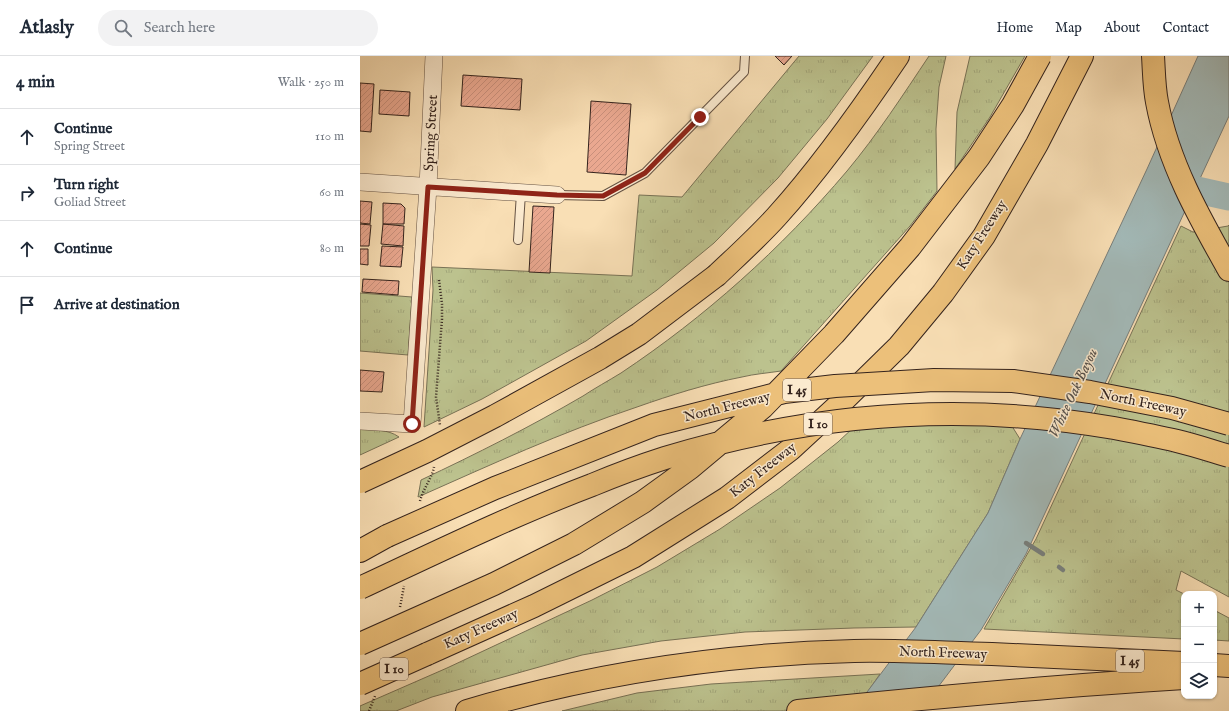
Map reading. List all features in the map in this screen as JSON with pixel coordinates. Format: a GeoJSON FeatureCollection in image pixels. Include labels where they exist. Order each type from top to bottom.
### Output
{"type":"FeatureCollection","features":[{"type":"Feature","properties":{"kind":"highway"},"geometry":{"type":"LineString","coordinates":[[360,482],[427,451],[495,416],[600,358],[639,334],[716,276],[776,216],[801,187],[833,148],[898,56]]}},
{"type":"Feature","properties":{"kind":"highway"},"geometry":{"type":"LineString","coordinates":[[360,644],[494,584],[574,544],[643,502],[690,468],[763,407],[834,334],[910,247],[979,157],[1013,105],[1040,56]]}},
{"type":"Feature","properties":{"kind":"highway","name":"Katy Freeway"},"geometry":{"type":"LineString","coordinates":[[360,684],[534,606],[633,557],[727,498],[792,449],[899,346],[948,287],[984,236],[1037,144],[1082,56]]}},
{"type":"Feature","properties":{"kind":"highway"},"geometry":{"type":"LineString","coordinates":[[1153,56],[1157,102],[1164,133],[1182,181],[1229,270]]}},
{"type":"Feature","properties":{"kind":"highway"},"geometry":{"type":"LineString","coordinates":[[1182,181],[1204,215],[1229,249]]}},
{"type":"Feature","properties":{"kind":"highway","name":"North Freeway"},"geometry":{"type":"LineString","coordinates":[[360,551],[387,536],[495,488],[654,425],[784,392],[835,386],[934,380],[1013,381],[1090,392],[1172,408],[1229,424]]}},
{"type":"Feature","properties":{"kind":"highway"},"geometry":{"type":"LineString","coordinates":[[360,588],[483,530],[558,498],[635,469],[700,448],[765,432],[830,421],[887,416],[948,414],[1034,417],[1148,434],[1229,456]]}},
{"type":"Feature","properties":{"kind":"highway","name":"North Freeway"},"geometry":{"type":"LineString","coordinates":[[467,711],[564,686],[642,670],[746,657],[870,651],[1181,663]]}},
{"type":"Feature","properties":{"kind":"highway"},"geometry":{"type":"LineString","coordinates":[[1217,665],[1229,666]]}},
{"type":"Feature","properties":{"kind":"highway"},"geometry":{"type":"LineString","coordinates":[[1217,676],[1229,675]]}},
{"type":"Feature","properties":{"kind":"highway"},"geometry":{"type":"LineString","coordinates":[[798,711],[927,697],[1181,678]]}},
{"type":"Feature","properties":{"kind":"street","name":"Spring Street"},"geometry":{"type":"LineString","coordinates":[[360,420],[412,424],[428,187],[434,56]]}},
{"type":"Feature","properties":{"kind":"street"},"geometry":{"type":"LineString","coordinates":[[360,182],[559,195]]}},
{"type":"Feature","properties":{"kind":"lane"},"geometry":{"type":"LineString","coordinates":[[559,195],[603,196],[645,173],[744,72],[745,56]]}},
{"type":"Feature","properties":{"kind":"lane"},"geometry":{"type":"LineString","coordinates":[[518,240],[521,193]]}},
{"type":"Feature","properties":{"kind":"green space"},"geometry":{"type":"Polygon","coordinates":[[[799,56],[873,56],[827,119],[778,178],[714,243],[657,290],[586,341],[482,399],[424,427],[433,290],[432,267],[632,276],[639,195],[682,197],[799,56]]]}},
{"type":"Feature","properties":{"kind":"green space"},"geometry":{"type":"Polygon","coordinates":[[[929,56],[946,56],[939,87],[936,129],[937,191],[910,226],[781,371],[751,375],[715,383],[689,390],[609,417],[499,461],[418,497],[421,480],[523,429],[621,373],[682,329],[741,280],[796,228],[847,171],[900,100],[929,56]]]}},
{"type":"Feature","properties":{"kind":"green space"},"geometry":{"type":"Polygon","coordinates":[[[970,56],[1025,56],[990,117],[955,169],[957,112],[970,56]]]}},
{"type":"Feature","properties":{"kind":"green space"},"geometry":{"type":"Polygon","coordinates":[[[1229,225],[1229,597],[1181,571],[1176,590],[1181,592],[1181,639],[984,629],[1036,539],[1181,226],[1193,232],[1229,225]]]}},
{"type":"Feature","properties":{"kind":"green space"},"geometry":{"type":"Polygon","coordinates":[[[360,293],[412,297],[408,355],[360,351],[360,293]]]}},
{"type":"Feature","properties":{"kind":"green space"},"geometry":{"type":"Polygon","coordinates":[[[1010,423],[1020,439],[988,513],[916,627],[745,632],[661,641],[582,655],[432,697],[396,711],[360,711],[360,706],[447,668],[592,600],[657,567],[720,529],[780,488],[838,442],[854,427],[1010,423]]]}},
{"type":"Feature","properties":{"kind":"green space"},"geometry":{"type":"Polygon","coordinates":[[[360,429],[385,431],[399,437],[360,455],[360,429]]]}},
{"type":"Feature","properties":{"kind":"green space"},"geometry":{"type":"Polygon","coordinates":[[[1217,612],[1229,618],[1229,641],[1217,640],[1217,612]]]}},
{"type":"Feature","properties":{"kind":"green space"},"geometry":{"type":"Polygon","coordinates":[[[880,674],[864,697],[850,711],[562,711],[637,693],[711,684],[880,674]]]}},
{"type":"Feature","properties":{"kind":"water","name":"White Oak Bayou"},"geometry":{"type":"Polygon","coordinates":[[[1198,56],[1229,56],[1229,116],[1026,554],[981,630],[920,711],[850,711],[864,696],[916,627],[988,513],[1020,439],[1147,169],[1198,56]]]}},
{"type":"Feature","properties":{"kind":"building"},"geometry":{"type":"Polygon","coordinates":[[[775,56],[792,56],[784,65],[775,56]]]}},
{"type":"Feature","properties":{"kind":"building"},"geometry":{"type":"Polygon","coordinates":[[[463,75],[522,79],[520,110],[461,106],[463,75]]]}},
{"type":"Feature","properties":{"kind":"building"},"geometry":{"type":"Polygon","coordinates":[[[360,83],[374,84],[371,132],[360,131],[360,83]]]}},
{"type":"Feature","properties":{"kind":"building"},"geometry":{"type":"Polygon","coordinates":[[[380,90],[410,92],[409,116],[379,114],[380,90]]]}},
{"type":"Feature","properties":{"kind":"building"},"geometry":{"type":"Polygon","coordinates":[[[591,101],[631,104],[626,175],[587,172],[591,101]]]}},
{"type":"Feature","properties":{"kind":"building"},"geometry":{"type":"Polygon","coordinates":[[[360,201],[372,202],[370,224],[360,223],[360,201]]]}},
{"type":"Feature","properties":{"kind":"building"},"geometry":{"type":"Polygon","coordinates":[[[383,203],[401,204],[405,208],[404,224],[383,224],[383,203]]]}},
{"type":"Feature","properties":{"kind":"building"},"geometry":{"type":"Polygon","coordinates":[[[533,206],[554,207],[550,273],[529,272],[533,206]]]}},
{"type":"Feature","properties":{"kind":"building"},"geometry":{"type":"Polygon","coordinates":[[[360,224],[371,225],[369,246],[360,246],[360,224]]]}},
{"type":"Feature","properties":{"kind":"building"},"geometry":{"type":"Polygon","coordinates":[[[383,224],[404,226],[403,246],[381,244],[383,224]]]}},
{"type":"Feature","properties":{"kind":"building"},"geometry":{"type":"Polygon","coordinates":[[[382,246],[403,247],[401,267],[380,266],[382,246]]]}},
{"type":"Feature","properties":{"kind":"building"},"geometry":{"type":"Polygon","coordinates":[[[360,249],[368,249],[368,265],[360,264],[360,249]]]}},
{"type":"Feature","properties":{"kind":"building"},"geometry":{"type":"Polygon","coordinates":[[[363,279],[399,281],[398,295],[362,292],[363,279]]]}},
{"type":"Feature","properties":{"kind":"building"},"geometry":{"type":"Polygon","coordinates":[[[360,370],[384,372],[382,392],[360,391],[360,370]]]}},
{"type":"Feature","properties":{"kind":"waterway"},"geometry":{"type":"LineString","coordinates":[[1170,184],[1229,197]]}},
{"type":"Feature","properties":{"kind":"waterway"},"geometry":{"type":"LineString","coordinates":[[1026,543],[1043,554]]}},
{"type":"Feature","properties":{"kind":"waterway"},"geometry":{"type":"LineString","coordinates":[[1059,567],[1063,570]]}},
{"type":"Feature","properties":{"kind":"route"},"geometry":{"type":"LineString","coordinates":[[412,424],[428,187],[557,195],[603,196],[645,173],[700,117]]}}]}
